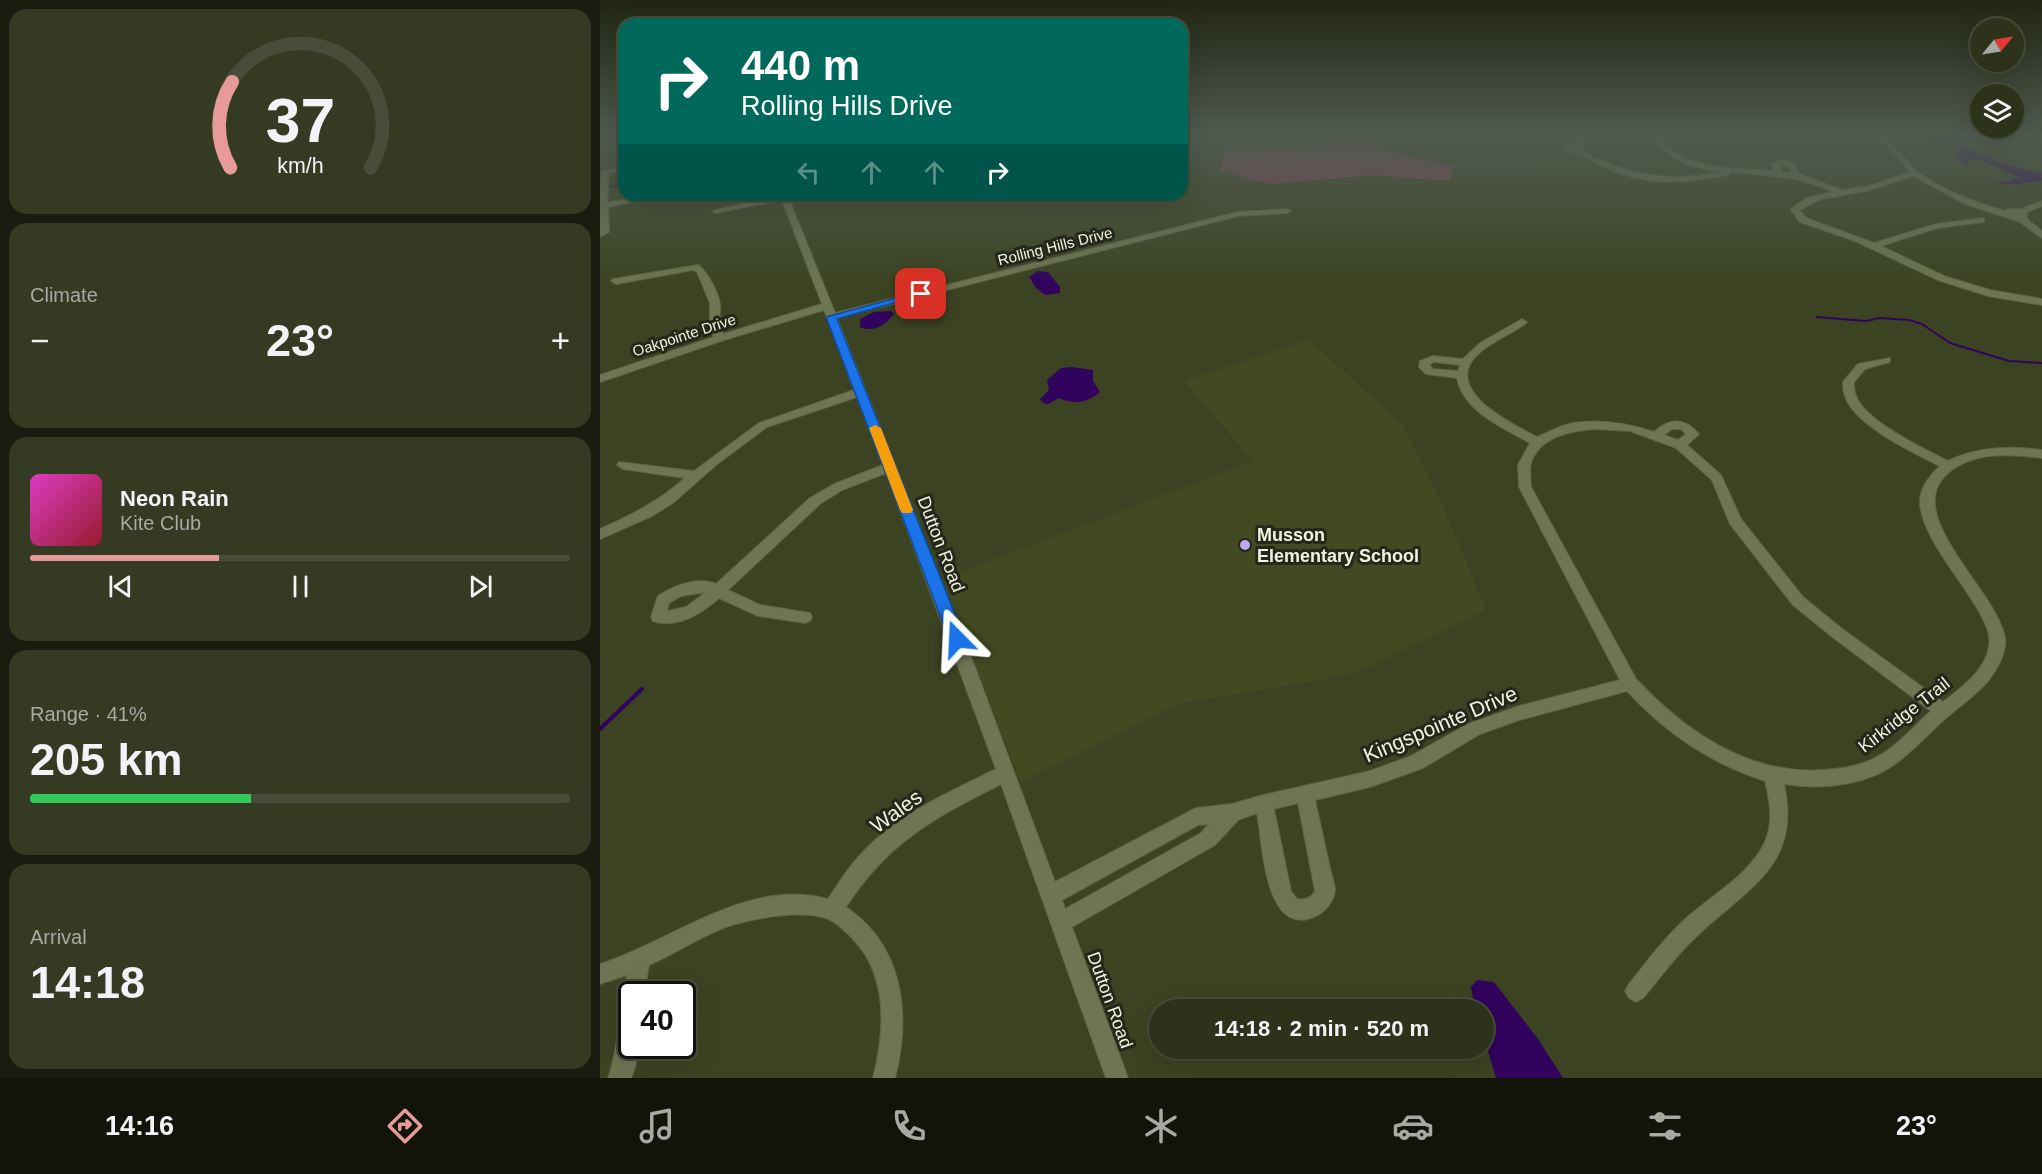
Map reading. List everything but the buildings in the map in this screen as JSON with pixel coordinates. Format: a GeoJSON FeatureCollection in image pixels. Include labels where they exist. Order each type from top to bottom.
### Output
{"type":"FeatureCollection","features":[{"type":"Feature","properties":{"kind":"street"},"geometry":{"type":"LineString","coordinates":[[601,234],[605,232],[604,186]]}},
{"type":"Feature","properties":{"kind":"street"},"geometry":{"type":"LineString","coordinates":[[1666,186],[1670,189]]}},
{"type":"Feature","properties":{"kind":"street"},"geometry":{"type":"LineString","coordinates":[[1825,186],[1844,194]]}},
{"type":"Feature","properties":{"kind":"street"},"geometry":{"type":"LineString","coordinates":[[1872,186],[1844,194],[1816,198],[1800,204],[1795,210],[1803,220],[1873,246],[1962,286],[2042,302]]}},
{"type":"Feature","properties":{"kind":"street"},"geometry":{"type":"LineString","coordinates":[[1936,186],[1968,202],[2023,220],[2042,235]]}},
{"type":"Feature","properties":{"kind":"street"},"geometry":{"type":"LineString","coordinates":[[603,206],[629,201]]}},
{"type":"Feature","properties":{"kind":"street"},"geometry":{"type":"LineString","coordinates":[[716,211],[761,201]]}},
{"type":"Feature","properties":{"kind":"street","name":"Dutton Road"},"geometry":{"type":"LineString","coordinates":[[786,201],[1006,773],[1117,1078]]}},
{"type":"Feature","properties":{"kind":"street"},"geometry":{"type":"LineString","coordinates":[[2000,211],[2024,211],[2042,203]]}},
{"type":"Feature","properties":{"kind":"street","name":"Rolling Hills Drive"},"geometry":{"type":"LineString","coordinates":[[829,311],[1238,214],[1287,211]]}},
{"type":"Feature","properties":{"kind":"street"},"geometry":{"type":"LineString","coordinates":[[2023,220],[2024,211]]}},
{"type":"Feature","properties":{"kind":"street"},"geometry":{"type":"LineString","coordinates":[[1873,246],[1936,225],[1981,220]]}},
{"type":"Feature","properties":{"kind":"street"},"geometry":{"type":"LineString","coordinates":[[616,281],[694,267],[701,271],[716,303],[716,330],[720,338]]}},
{"type":"Feature","properties":{"kind":"street","name":"Oakpointe Drive"},"geometry":{"type":"LineString","coordinates":[[600,379],[778,320],[829,311]]}},
{"type":"Feature","properties":{"kind":"street"},"geometry":{"type":"LineString","coordinates":[[1522,322],[1511,331],[1482,345],[1465,362],[1462,375],[1465,388],[1482,410],[1538,442],[1573,427],[1594,425],[1632,428],[1680,445],[1717,478],[1735,521],[1798,601],[1943,711]]}},
{"type":"Feature","properties":{"kind":"street"},"geometry":{"type":"LineString","coordinates":[[1462,375],[1430,372],[1424,368],[1424,363],[1433,359],[1465,362]]}},
{"type":"Feature","properties":{"kind":"street"},"geometry":{"type":"LineString","coordinates":[[1886,360],[1860,366],[1851,376],[1848,386],[1852,402],[1876,426],[1949,466]]}},
{"type":"Feature","properties":{"kind":"street"},"geometry":{"type":"LineString","coordinates":[[600,534],[654,509],[698,476],[738,441],[763,424],[860,392]]}},
{"type":"Feature","properties":{"kind":"street"},"geometry":{"type":"LineString","coordinates":[[1657,435],[1669,425],[1684,426],[1693,434],[1680,445]]}},
{"type":"Feature","properties":{"kind":"street","name":"Kirkridge Trail"},"geometry":{"type":"LineString","coordinates":[[1538,442],[1524,465],[1525,487],[1630,684],[1644,701],[1671,725],[1728,760],[1753,771],[1810,780],[1841,778],[1874,768],[1982,676],[1992,662],[1997,646],[1995,631],[1976,591],[1932,525],[1926,504],[1927,492],[1933,479],[1949,466],[1970,456],[1996,452],[2042,454]]}},
{"type":"Feature","properties":{"kind":"street"},"geometry":{"type":"LineString","coordinates":[[623,465],[698,476]]}},
{"type":"Feature","properties":{"kind":"street"},"geometry":{"type":"LineString","coordinates":[[805,617],[758,610],[717,591],[815,501],[838,487],[890,467]]}},
{"type":"Feature","properties":{"kind":"street","name":"Kingspointe Drive"},"geometry":{"type":"LineString","coordinates":[[1051,895],[1196,817],[1232,813],[1263,803],[1394,771],[1418,762],[1474,729],[1519,713],[1630,684]]}},
{"type":"Feature","properties":{"kind":"street","name":"Wales"},"geometry":{"type":"LineString","coordinates":[[832,910],[859,871],[890,840],[925,816],[1006,773]]}},
{"type":"Feature","properties":{"kind":"street"},"geometry":{"type":"LineString","coordinates":[[1636,991],[1688,930],[1757,871],[1768,857],[1780,822],[1780,798],[1773,775]]}},
{"type":"Feature","properties":{"kind":"street"},"geometry":{"type":"LineString","coordinates":[[1263,803],[1269,819],[1280,886],[1285,902],[1292,908],[1304,910],[1322,900],[1325,891],[1305,794]]}},
{"type":"Feature","properties":{"kind":"street","name":"Kingspointe Drive"},"geometry":{"type":"LineString","coordinates":[[1061,922],[1208,839],[1232,813]]}},
{"type":"Feature","properties":{"kind":"street"},"geometry":{"type":"LineString","coordinates":[[600,974],[640,960],[726,917],[777,905],[832,910],[871,944],[887,977],[893,1006],[891,1039],[884,1078]]}},
{"type":"Feature","properties":{"kind":"street"},"geometry":{"type":"LineString","coordinates":[[636,981],[640,960]]}},
{"type":"Feature","properties":{"kind":"street"},"geometry":{"type":"LineString","coordinates":[[619,1078],[626,1059]]}},
{"type":"Feature","properties":{"kind":"shaded area"},"geometry":{"type":"Polygon","coordinates":[[[1038,271],[1048,272],[1060,287],[1060,293],[1045,295],[1036,288],[1029,277],[1038,271]]]}},
{"type":"Feature","properties":{"kind":"shaded area"},"geometry":{"type":"Polygon","coordinates":[[[891,311],[894,314],[879,327],[865,329],[860,327],[860,319],[874,312],[891,311]]]}},
{"type":"Feature","properties":{"kind":"shaded area","name":"Musson Elementary School"},"geometry":{"type":"Polygon","coordinates":[[[1309,340],[1402,424],[1445,511],[1486,610],[1365,669],[1321,680],[1177,704],[1021,782],[942,579],[1253,461],[1184,381],[1309,340]]]}},
{"type":"Feature","properties":{"kind":"shaded area"},"geometry":{"type":"Polygon","coordinates":[[[1061,368],[1093,370],[1093,381],[1100,392],[1080,402],[1070,402],[1059,398],[1048,404],[1043,403],[1040,399],[1049,390],[1047,380],[1061,368]]]}},
{"type":"Feature","properties":{"kind":"shaded area"},"geometry":{"type":"Polygon","coordinates":[[[1477,980],[1494,982],[1538,1039],[1563,1078],[1496,1078],[1490,1059],[1494,1059],[1494,999],[1473,999],[1471,987],[1477,980]]]}},
{"type":"Feature","properties":{"kind":"waterway"},"geometry":{"type":"LineString","coordinates":[[600,189],[611,186]]}},
{"type":"Feature","properties":{"kind":"waterway"},"geometry":{"type":"LineString","coordinates":[[1817,317],[1866,321],[1880,318],[1909,320],[1922,324],[1950,343],[2009,361],[2042,363]]}},
{"type":"Feature","properties":{"kind":"waterway"},"geometry":{"type":"LineString","coordinates":[[600,729],[642,689]]}},
{"type":"Feature","properties":{"kind":"slow traffic"},"geometry":{"type":"LineString","coordinates":[[875,428],[907,510]]}},
{"type":"Feature","properties":{"kind":"place","name":"Musson Elementary School"},"geometry":{"type":"Point","coordinates":[1245,545]}},
{"type":"Feature","properties":{"kind":"route"},"geometry":{"type":"LineString","coordinates":[[921,294],[831,317],[957,639]]}}]}
